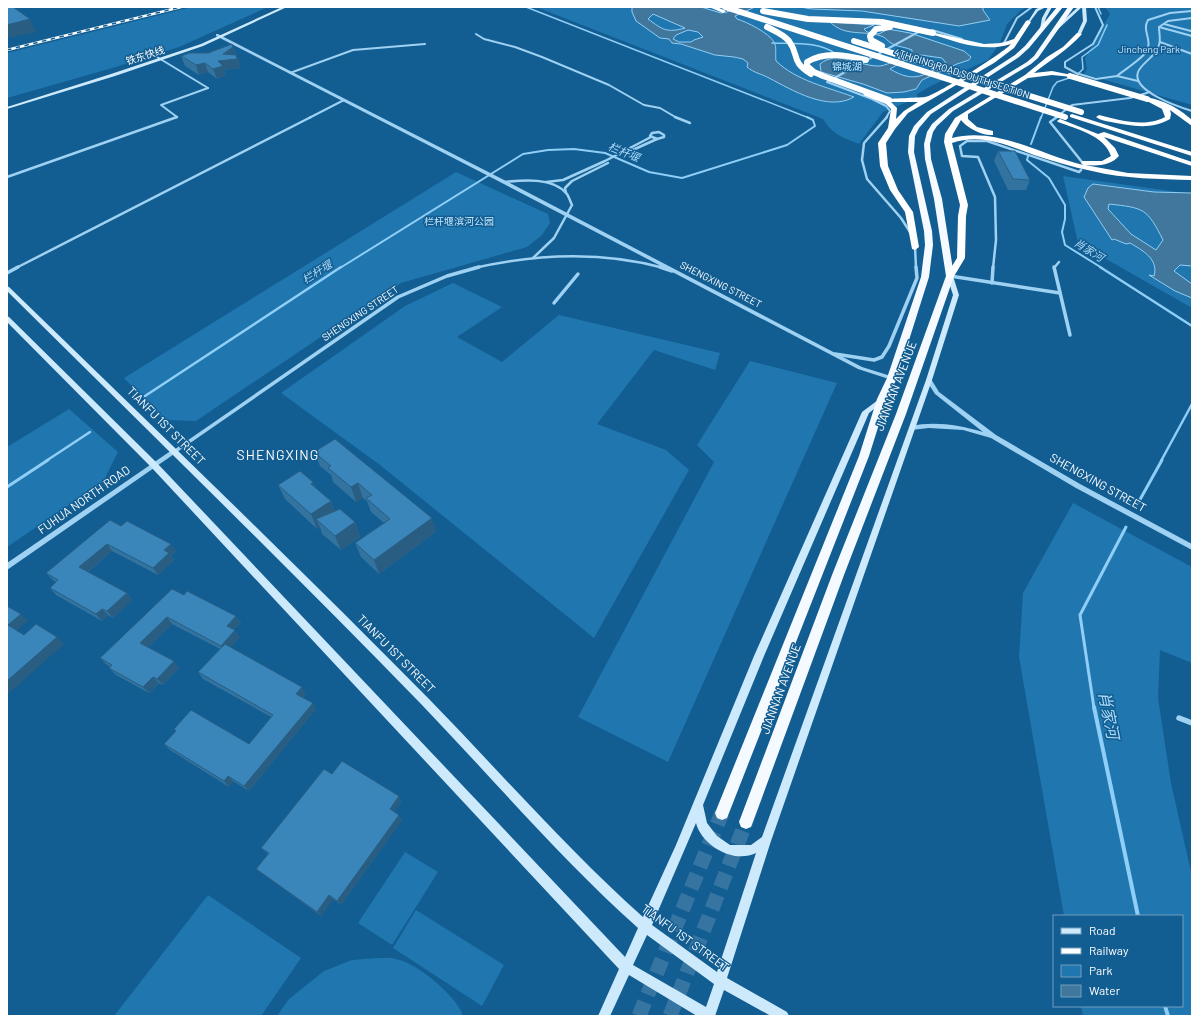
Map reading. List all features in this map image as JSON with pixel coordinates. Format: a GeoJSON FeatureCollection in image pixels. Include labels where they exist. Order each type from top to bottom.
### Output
{"type":"FeatureCollection","features":[{"type":"Feature","properties":{"kind":"highway"},"geometry":{"type":"LineString","coordinates":[[712,7],[775,30],[785,37],[791,44],[798,64],[804,70],[888,103],[894,108],[892,128]]}},
{"type":"Feature","properties":{"kind":"highway","name":"4TH RING ROAD SOUTH SECTION"},"geometry":{"type":"LineString","coordinates":[[725,7],[1192,159]]}},
{"type":"Feature","properties":{"kind":"highway","name":"4TH RING ROAD SOUTH SECTION"},"geometry":{"type":"LineString","coordinates":[[737,7],[1065,118],[1192,154]]}},
{"type":"Feature","properties":{"kind":"highway","name":"JIANNAN AVENUE"},"geometry":{"type":"LineString","coordinates":[[722,813],[864,456],[882,399],[892,378],[925,277],[929,246],[926,218],[911,152],[912,136],[919,123],[929,113],[1017,56],[1027,47],[1041,28],[1051,19],[1060,7]]}},
{"type":"Feature","properties":{"kind":"highway","name":"JIANNAN AVENUE"},"geometry":{"type":"LineString","coordinates":[[746,822],[838,575],[901,414],[950,276],[938,199],[928,159],[927,144],[930,132],[934,124],[951,110],[1032,60],[1055,31],[1071,7]]}},
{"type":"Feature","properties":{"kind":"highway"},"geometry":{"type":"LineString","coordinates":[[822,31],[760,10],[808,19],[882,22],[975,47],[990,57]]}},
{"type":"Feature","properties":{"kind":"highway"},"geometry":{"type":"LineString","coordinates":[[746,19],[896,68],[1065,118],[1192,164]]}},
{"type":"Feature","properties":{"kind":"highway"},"geometry":{"type":"LineString","coordinates":[[915,247],[909,212],[894,190],[884,166],[882,143],[892,128],[906,112],[932,97],[990,57],[1012,47],[1028,22]]}},
{"type":"Feature","properties":{"kind":"highway"},"geometry":{"type":"LineString","coordinates":[[901,55],[878,45],[871,40],[870,36],[876,29],[891,27],[910,29],[984,46],[1005,45],[1018,39]]}},
{"type":"Feature","properties":{"kind":"highway"},"geometry":{"type":"LineString","coordinates":[[950,276],[961,258],[962,216],[964,205],[948,142],[952,126],[965,113],[1027,76],[1049,58],[1065,48],[1079,34]]}},
{"type":"Feature","properties":{"kind":"highway"},"geometry":{"type":"LineString","coordinates":[[851,40],[1081,112],[1192,150]]}},
{"type":"Feature","properties":{"kind":"highway"},"geometry":{"type":"LineString","coordinates":[[1065,48],[1057,64],[1073,75]]}},
{"type":"Feature","properties":{"kind":"highway"},"geometry":{"type":"LineString","coordinates":[[896,68],[844,56],[821,56],[811,58],[807,62],[807,66],[811,70],[823,76],[889,100],[899,102],[914,101],[932,97]]}},
{"type":"Feature","properties":{"kind":"highway"},"geometry":{"type":"LineString","coordinates":[[1027,76],[1047,73],[1073,75],[1148,96],[1171,107],[1192,124]]}},
{"type":"Feature","properties":{"kind":"highway"},"geometry":{"type":"LineString","coordinates":[[1081,112],[1112,120],[1142,124],[1160,123],[1168,118],[1166,109],[1148,96]]}},
{"type":"Feature","properties":{"kind":"highway"},"geometry":{"type":"LineString","coordinates":[[965,113],[964,120],[975,128],[1059,158],[1095,164],[1112,159],[1115,156],[1113,147],[1065,118]]}},
{"type":"Feature","properties":{"kind":"highway"},"geometry":{"type":"LineString","coordinates":[[948,142],[963,136],[984,136],[1077,166],[1106,172],[1138,176],[1192,178]]}},
{"type":"Feature","properties":{"kind":"main road","name":"铁东快线"},"geometry":{"type":"LineString","coordinates":[[7,104],[219,36],[278,7]]}},
{"type":"Feature","properties":{"kind":"main road","name":"铁东快线"},"geometry":{"type":"LineString","coordinates":[[7,108],[162,59],[285,7]]}},
{"type":"Feature","properties":{"kind":"main road"},"geometry":{"type":"LineString","coordinates":[[1028,22],[1037,10],[1044,7]]}},
{"type":"Feature","properties":{"kind":"main road"},"geometry":{"type":"LineString","coordinates":[[1041,28],[1050,7]]}},
{"type":"Feature","properties":{"kind":"main road"},"geometry":{"type":"LineString","coordinates":[[1055,31],[1080,7]]}},
{"type":"Feature","properties":{"kind":"main road"},"geometry":{"type":"LineString","coordinates":[[1079,34],[1085,21],[1084,7]]}},
{"type":"Feature","properties":{"kind":"main road"},"geometry":{"type":"LineString","coordinates":[[7,318],[154,465],[626,967],[709,1016],[766,841],[929,380],[956,295],[950,276]]}},
{"type":"Feature","properties":{"kind":"main road","name":"TIANFU 1ST STREET"},"geometry":{"type":"LineString","coordinates":[[7,288],[308,584],[426,703],[603,889],[645,928],[720,981],[783,1016]]}},
{"type":"Feature","properties":{"kind":"main road"},"geometry":{"type":"LineString","coordinates":[[604,1016],[645,928],[759,656],[866,412],[882,399]]}},
{"type":"Feature","properties":{"kind":"main road"},"geometry":{"type":"LineString","coordinates":[[698,804],[702,825],[713,840],[729,850],[752,850],[766,841]]}},
{"type":"Feature","properties":{"kind":"street"},"geometry":{"type":"LineString","coordinates":[[834,354],[874,360],[882,357],[889,346],[917,278],[915,247],[911,232],[901,218],[867,179],[862,160],[862,147],[864,143],[889,115],[890,111],[888,107],[879,102],[828,83],[834,78],[863,62],[926,29],[982,44],[1002,44],[1021,12],[1032,7]]}},
{"type":"Feature","properties":{"kind":"street"},"geometry":{"type":"LineString","coordinates":[[1094,7],[1103,25],[1093,44],[1071,57],[1064,65],[1065,67],[1073,75],[1082,75],[1096,79],[1117,76],[1138,81]]}},
{"type":"Feature","properties":{"kind":"street"},"geometry":{"type":"LineString","coordinates":[[1117,76],[1146,52],[1148,42],[1145,27],[1148,20],[1160,14],[1192,11]]}},
{"type":"Feature","properties":{"kind":"street"},"geometry":{"type":"LineString","coordinates":[[1159,27],[1168,21],[1192,18]]}},
{"type":"Feature","properties":{"kind":"street"},"geometry":{"type":"LineString","coordinates":[[1164,24],[1191,31]]}},
{"type":"Feature","properties":{"kind":"street"},"geometry":{"type":"LineString","coordinates":[[1159,27],[1192,36]]}},
{"type":"Feature","properties":{"kind":"street"},"geometry":{"type":"LineString","coordinates":[[1148,96],[1138,81],[1137,74],[1154,53],[1160,42],[1159,27]]}},
{"type":"Feature","properties":{"kind":"street"},"geometry":{"type":"LineString","coordinates":[[476,34],[484,39],[515,47],[542,57],[609,85],[644,105],[660,108],[675,117],[690,123]]}},
{"type":"Feature","properties":{"kind":"street"},"geometry":{"type":"LineString","coordinates":[[219,36],[680,274]]}},
{"type":"Feature","properties":{"kind":"street"},"geometry":{"type":"LineString","coordinates":[[1160,42],[1192,54]]}},
{"type":"Feature","properties":{"kind":"street"},"geometry":{"type":"LineString","coordinates":[[290,73],[353,50],[425,44]]}},
{"type":"Feature","properties":{"kind":"street"},"geometry":{"type":"LineString","coordinates":[[7,177],[177,117],[162,105],[208,88],[157,57]]}},
{"type":"Feature","properties":{"kind":"street"},"geometry":{"type":"LineString","coordinates":[[1082,162],[1050,122],[1072,105],[1148,96],[1192,111]]}},
{"type":"Feature","properties":{"kind":"street"},"geometry":{"type":"LineString","coordinates":[[7,273],[344,100]]}},
{"type":"Feature","properties":{"kind":"street"},"geometry":{"type":"LineString","coordinates":[[533,258],[560,229],[565,214],[572,205],[565,188],[572,181],[628,151],[651,137],[650,135],[654,132],[664,134],[663,138],[628,151]]}},
{"type":"Feature","properties":{"kind":"street"},"geometry":{"type":"LineString","coordinates":[[651,137],[657,139]]}},
{"type":"Feature","properties":{"kind":"street"},"geometry":{"type":"LineString","coordinates":[[992,283],[996,240],[995,197],[978,157],[962,156],[960,146],[967,142],[987,141],[1003,145],[1056,165],[1079,172],[1081,170]]}},
{"type":"Feature","properties":{"kind":"street"},"geometry":{"type":"LineString","coordinates":[[504,182],[521,180],[542,182],[563,180],[594,165],[607,162]]}},
{"type":"Feature","properties":{"kind":"street"},"geometry":{"type":"LineString","coordinates":[[542,182],[556,187],[566,193]]}},
{"type":"Feature","properties":{"kind":"street","name":"SHENGXING STREET"},"geometry":{"type":"LineString","coordinates":[[174,452],[398,297],[428,283],[497,262],[552,256],[613,259],[651,264],[680,274],[860,368],[892,378]]}},
{"type":"Feature","properties":{"kind":"street"},"geometry":{"type":"LineString","coordinates":[[1059,262],[1054,267],[1070,335]]}},
{"type":"Feature","properties":{"kind":"street"},"geometry":{"type":"LineString","coordinates":[[554,303],[578,274]]}},
{"type":"Feature","properties":{"kind":"street"},"geometry":{"type":"LineString","coordinates":[[950,276],[1060,293]]}},
{"type":"Feature","properties":{"kind":"street"},"geometry":{"type":"LineString","coordinates":[[929,380],[937,393],[994,437]]}},
{"type":"Feature","properties":{"kind":"street"},"geometry":{"type":"LineString","coordinates":[[913,428],[929,426],[963,428],[994,437]]}},
{"type":"Feature","properties":{"kind":"street","name":"SHENGXING STREET"},"geometry":{"type":"LineString","coordinates":[[994,437],[1078,486],[1192,547]]}},
{"type":"Feature","properties":{"kind":"street","name":"FUHUA NORTH ROAD"},"geometry":{"type":"LineString","coordinates":[[7,567],[174,452]]}},
{"type":"Feature","properties":{"kind":"street"},"geometry":{"type":"LineString","coordinates":[[1179,718],[1192,723]]}},
{"type":"Feature","properties":{"kind":"green space"},"geometry":{"type":"Polygon","coordinates":[[[192,7],[268,7],[179,47],[116,67],[7,98],[7,53],[192,7]]]}},
{"type":"Feature","properties":{"kind":"green space","name":"锦城湖"},"geometry":{"type":"Polygon","coordinates":[[[536,7],[1027,7],[1020,11],[1007,24],[1000,43],[988,60],[933,85],[917,94],[917,98],[883,112],[859,144],[834,132],[823,119],[536,7]]]}},
{"type":"Feature","properties":{"kind":"green space","name":"Jincheng Park"},"geometry":{"type":"Polygon","coordinates":[[[1105,7],[1192,7],[1192,105],[1084,74],[1087,69],[1085,58],[1110,14],[1105,7]]]}},
{"type":"Feature","properties":{"kind":"green space","name":"栏杆堰滨河公园"},"geometry":{"type":"Polygon","coordinates":[[[456,172],[548,214],[550,223],[542,235],[527,247],[401,283],[196,421],[164,420],[124,378],[456,172]]]}},
{"type":"Feature","properties":{"kind":"green space"},"geometry":{"type":"Polygon","coordinates":[[[1063,176],[1192,194],[1192,308],[1078,243],[1063,176]]]}},
{"type":"Feature","properties":{"kind":"green space"},"geometry":{"type":"Polygon","coordinates":[[[453,283],[502,307],[457,337],[502,362],[559,315],[720,353],[715,370],[654,350],[597,424],[666,450],[689,470],[594,638],[380,465],[281,393],[405,306],[453,283]]]}},
{"type":"Feature","properties":{"kind":"green space"},"geometry":{"type":"Polygon","coordinates":[[[750,361],[837,383],[668,762],[578,717],[714,462],[697,445],[750,361]]]}},
{"type":"Feature","properties":{"kind":"green space"},"geometry":{"type":"Polygon","coordinates":[[[69,409],[118,452],[103,482],[7,547],[7,447],[69,409]]]}},
{"type":"Feature","properties":{"kind":"green space"},"geometry":{"type":"Polygon","coordinates":[[[1073,503],[1192,567],[1192,663],[1160,650],[1158,698],[1171,783],[1192,876],[1192,1016],[1083,1016],[1081,1007],[1183,1007],[1183,915],[1064,915],[1019,657],[1023,593],[1073,503]]]}},
{"type":"Feature","properties":{"kind":"green space"},"geometry":{"type":"Polygon","coordinates":[[[405,852],[438,872],[392,945],[358,923],[405,852]]]}},
{"type":"Feature","properties":{"kind":"green space"},"geometry":{"type":"Polygon","coordinates":[[[208,895],[301,958],[261,1016],[114,1016],[208,895]]]}},
{"type":"Feature","properties":{"kind":"green space"},"geometry":{"type":"Polygon","coordinates":[[[416,910],[504,965],[482,1006],[393,948],[416,910]]]}},
{"type":"Feature","properties":{"kind":"green space"},"geometry":{"type":"Polygon","coordinates":[[[391,958],[404,962],[425,973],[445,990],[460,1008],[463,1016],[277,1016],[289,999],[324,971],[352,960],[391,958]]]}},
{"type":"Feature","properties":{"kind":"water","name":"锦城湖"},"geometry":{"type":"Polygon","coordinates":[[[632,7],[701,7],[721,13],[738,7],[755,7],[735,16],[737,19],[768,35],[774,42],[776,61],[793,74],[803,79],[854,97],[844,101],[833,102],[810,98],[752,71],[747,67],[748,63],[743,59],[715,55],[681,44],[672,43],[669,39],[660,38],[636,21],[632,12],[632,7]],[[653,14],[648,19],[665,30],[685,28],[653,14]],[[688,30],[676,35],[673,39],[679,42],[691,42],[703,37],[698,32],[688,30]]]}},
{"type":"Feature","properties":{"kind":"water"},"geometry":{"type":"Polygon","coordinates":[[[800,7],[983,7],[983,10],[990,20],[959,26],[862,11],[812,9],[800,7]]]}},
{"type":"Feature","properties":{"kind":"water"},"geometry":{"type":"Polygon","coordinates":[[[830,22],[874,25],[864,29],[867,32],[879,34],[888,29],[910,33],[964,51],[971,57],[969,60],[922,80],[916,89],[904,92],[887,93],[863,84],[821,72],[820,64],[834,58],[841,58],[872,66],[880,66],[888,64],[912,52],[912,50],[893,44],[885,38],[874,34],[842,30],[830,22]],[[921,55],[909,58],[890,69],[906,76],[919,76],[946,63],[942,58],[921,55]]]}},
{"type":"Feature","properties":{"kind":"water"},"geometry":{"type":"Polygon","coordinates":[[[1093,184],[1154,192],[1192,193],[1192,266],[1180,265],[1174,271],[1192,284],[1192,298],[1175,291],[1149,275],[1154,276],[1154,265],[1152,260],[1144,252],[1130,243],[1126,244],[1114,239],[1112,240],[1084,197],[1088,188],[1093,184]],[[1109,204],[1108,209],[1131,234],[1156,250],[1163,240],[1153,221],[1148,216],[1137,209],[1109,204]]]}},
{"type":"Feature","properties":{"kind":"building"},"geometry":{"type":"Polygon","coordinates":[[[7,7],[13,7],[30,19],[7,25],[7,7]]]}},
{"type":"Feature","properties":{"kind":"building"},"geometry":{"type":"Polygon","coordinates":[[[232,44],[233,47],[223,54],[236,55],[237,59],[218,61],[223,66],[213,69],[205,63],[196,65],[181,56],[189,53],[208,53],[232,44]]]}},
{"type":"Feature","properties":{"kind":"building"},"geometry":{"type":"Polygon","coordinates":[[[998,151],[1015,151],[1030,180],[1013,179],[998,151]]]}},
{"type":"Feature","properties":{"kind":"building"},"geometry":{"type":"Polygon","coordinates":[[[335,439],[432,518],[374,560],[355,543],[390,519],[366,498],[372,495],[358,483],[351,487],[328,468],[331,466],[314,452],[335,439]]]}},
{"type":"Feature","properties":{"kind":"building"},"geometry":{"type":"Polygon","coordinates":[[[300,471],[313,482],[311,484],[331,501],[311,514],[278,485],[300,471]]]}},
{"type":"Feature","properties":{"kind":"building"},"geometry":{"type":"Polygon","coordinates":[[[340,509],[355,522],[335,536],[316,519],[340,509]]]}},
{"type":"Feature","properties":{"kind":"building"},"geometry":{"type":"Polygon","coordinates":[[[110,520],[121,526],[127,521],[171,544],[164,550],[169,553],[153,568],[107,544],[79,567],[127,593],[107,611],[102,609],[96,614],[50,588],[58,580],[46,573],[110,520]]]}},
{"type":"Feature","properties":{"kind":"building"},"geometry":{"type":"Polygon","coordinates":[[[172,589],[184,595],[187,591],[236,616],[227,626],[235,630],[221,646],[167,617],[140,643],[174,661],[157,679],[153,677],[143,687],[109,668],[112,665],[100,658],[172,589]]]}},
{"type":"Feature","properties":{"kind":"building"},"geometry":{"type":"Polygon","coordinates":[[[7,606],[21,614],[8,625],[24,635],[36,624],[57,637],[7,681],[7,606]]]}},
{"type":"Feature","properties":{"kind":"building"},"geometry":{"type":"Polygon","coordinates":[[[225,644],[302,687],[296,694],[313,703],[244,786],[228,776],[224,781],[164,744],[176,731],[174,729],[191,710],[249,744],[273,715],[198,672],[225,644]]]}},
{"type":"Feature","properties":{"kind":"building"},"geometry":{"type":"Polygon","coordinates":[[[342,761],[399,796],[390,809],[399,815],[337,901],[329,895],[317,912],[256,869],[269,853],[261,848],[324,769],[332,774],[342,761]]]}},
{"type":"Feature","properties":{"kind":"waterway","name":"栏杆堰"},"geometry":{"type":"LineString","coordinates":[[526,7],[809,118]]}},
{"type":"Feature","properties":{"kind":"waterway","name":"肖家河"},"geometry":{"type":"LineString","coordinates":[[1098,7],[1101,14]]}},
{"type":"Feature","properties":{"kind":"waterway","name":"肖家河"},"geometry":{"type":"LineString","coordinates":[[1077,75],[1083,69],[1082,57],[1098,45],[1107,25]]}},
{"type":"Feature","properties":{"kind":"waterway"},"geometry":{"type":"LineString","coordinates":[[772,43],[814,45],[836,54]]}},
{"type":"Feature","properties":{"kind":"waterway","name":"肖家河"},"geometry":{"type":"LineString","coordinates":[[1041,118],[1053,87],[1057,82],[1072,77]]}},
{"type":"Feature","properties":{"kind":"waterway","name":"肖家河"},"geometry":{"type":"LineString","coordinates":[[1031,144],[1041,117]]}},
{"type":"Feature","properties":{"kind":"waterway","name":"栏杆堰"},"geometry":{"type":"LineString","coordinates":[[340,268],[523,154],[548,150],[574,149],[605,153],[649,172],[682,178],[787,145],[815,126],[813,120],[809,118]]}},
{"type":"Feature","properties":{"kind":"waterway","name":"肖家河"},"geometry":{"type":"LineString","coordinates":[[1028,156],[1027,160],[1049,178],[1065,205],[1065,219],[1062,232],[1065,245],[1102,268]]}},
{"type":"Feature","properties":{"kind":"waterway","name":"栏杆堰"},"geometry":{"type":"LineString","coordinates":[[145,396],[341,267]]}},
{"type":"Feature","properties":{"kind":"waterway","name":"肖家河"},"geometry":{"type":"LineString","coordinates":[[1100,267],[1192,326]]}},
{"type":"Feature","properties":{"kind":"waterway","name":"肖家河"},"geometry":{"type":"LineString","coordinates":[[1161,461],[1192,404]]}},
{"type":"Feature","properties":{"kind":"waterway"},"geometry":{"type":"LineString","coordinates":[[46,461],[90,432]]}},
{"type":"Feature","properties":{"kind":"waterway"},"geometry":{"type":"LineString","coordinates":[[7,487],[48,460]]}},
{"type":"Feature","properties":{"kind":"waterway","name":"肖家河"},"geometry":{"type":"LineString","coordinates":[[1137,505],[1162,460]]}},
{"type":"Feature","properties":{"kind":"waterway","name":"肖家河"},"geometry":{"type":"LineString","coordinates":[[1094,708],[1080,615],[1126,527]]}},
{"type":"Feature","properties":{"kind":"waterway","name":"肖家河"},"geometry":{"type":"LineString","coordinates":[[1094,707],[1138,915]]}},
{"type":"Feature","properties":{"kind":"waterway","name":"肖家河"},"geometry":{"type":"LineString","coordinates":[[1165,1007],[1168,1016]]}},
{"type":"Feature","properties":{"kind":"tunnel"},"geometry":{"type":"LineString","coordinates":[[639,1016],[722,813]]}},
{"type":"Feature","properties":{"kind":"tunnel"},"geometry":{"type":"LineString","coordinates":[[670,1016],[746,822]]}},
{"type":"Feature","properties":{"kind":"railway"},"geometry":{"type":"LineString","coordinates":[[7,50],[181,7]]}},
{"type":"Feature","properties":{"kind":"district","name":"SHENGXING"},"geometry":{"type":"Point","coordinates":[278,455]}}]}
